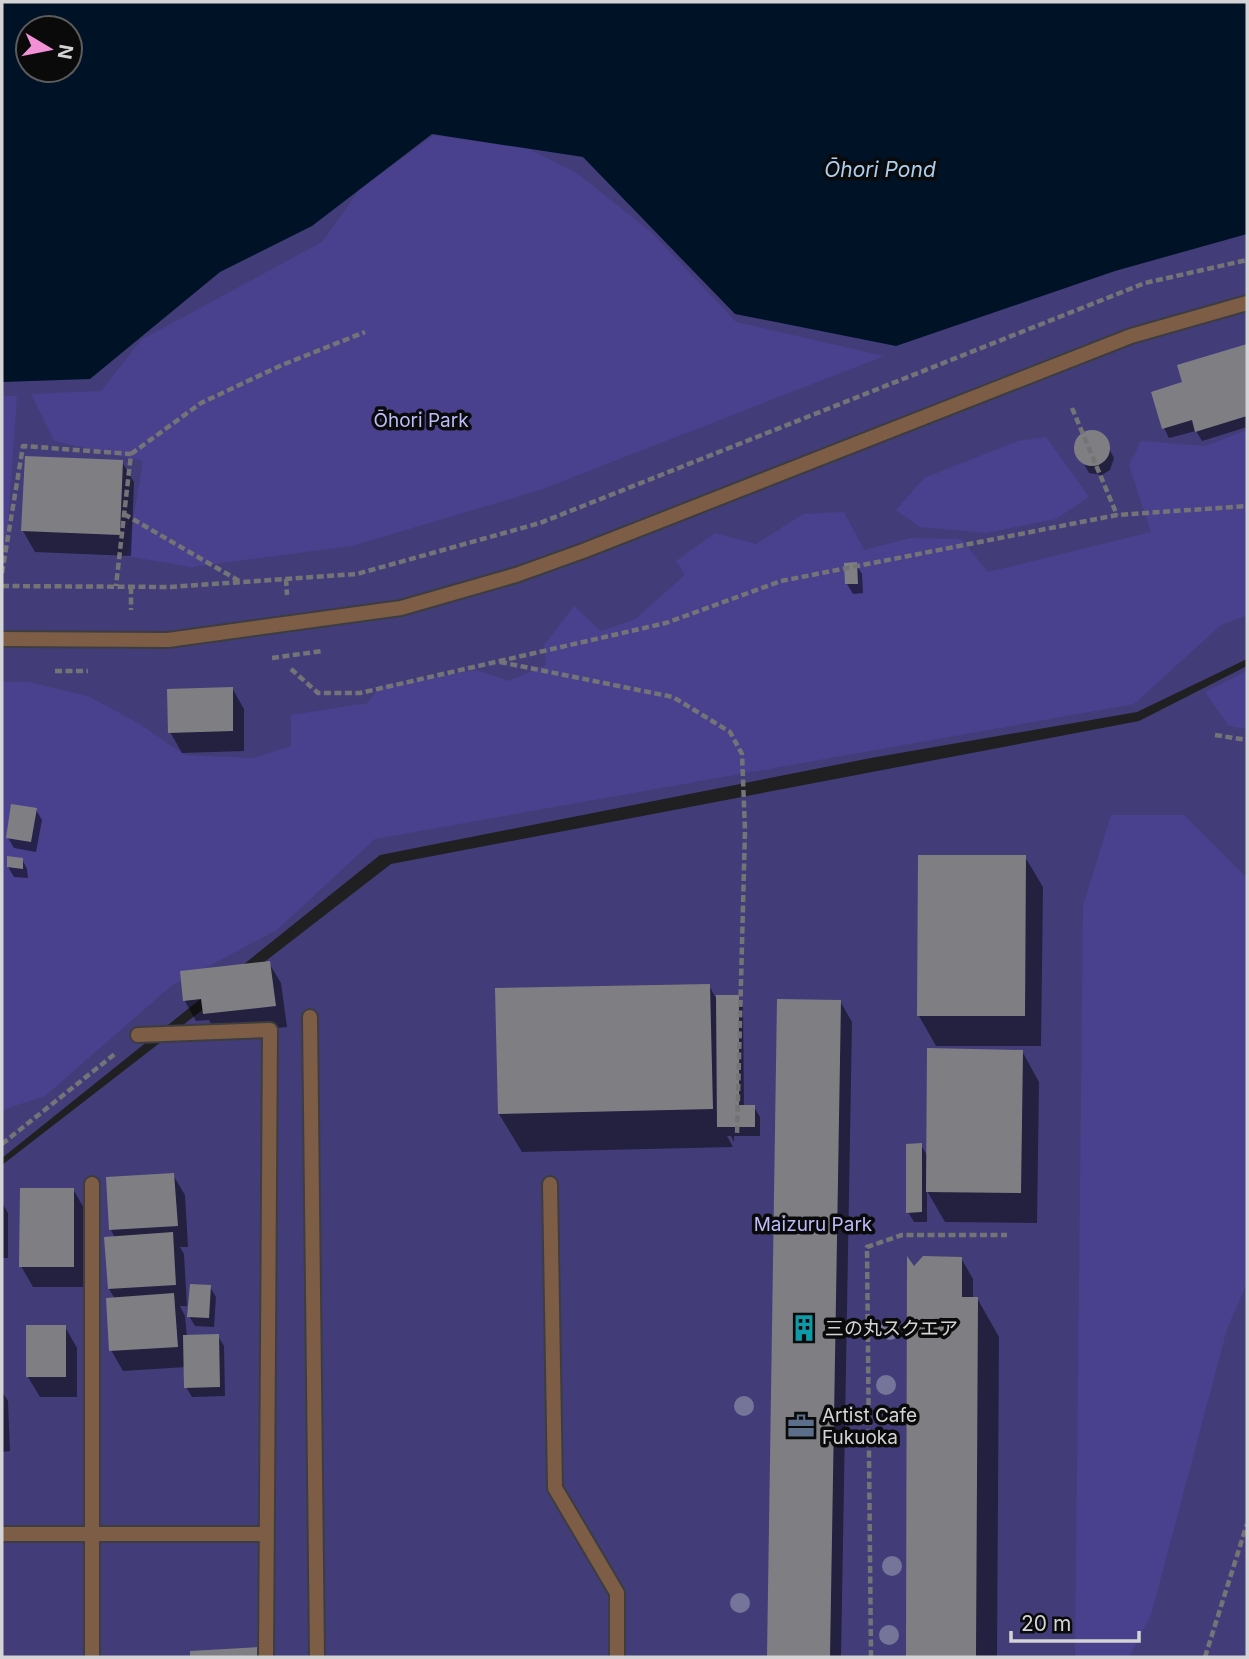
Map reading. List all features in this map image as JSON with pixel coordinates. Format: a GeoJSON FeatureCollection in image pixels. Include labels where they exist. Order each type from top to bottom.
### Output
{"type":"FeatureCollection","features":[{"type":"Feature","properties":{"kind":"street"},"geometry":{"type":"LineString","coordinates":[[2,639],[168,640],[401,608],[516,575],[583,551],[1131,336],[1247,303]]}},
{"type":"Feature","properties":{"kind":"street"},"geometry":{"type":"LineString","coordinates":[[310,1017],[317,1657]]}},
{"type":"Feature","properties":{"kind":"street"},"geometry":{"type":"LineString","coordinates":[[138,1035],[270,1030],[266,1657]]}},
{"type":"Feature","properties":{"kind":"street"},"geometry":{"type":"LineString","coordinates":[[92,1184],[92,1657]]}},
{"type":"Feature","properties":{"kind":"street"},"geometry":{"type":"LineString","coordinates":[[550,1184],[555,1488],[617,1593],[617,1657]]}},
{"type":"Feature","properties":{"kind":"street"},"geometry":{"type":"LineString","coordinates":[[2,1534],[265,1534]]}},
{"type":"Feature","properties":{"kind":"path"},"geometry":{"type":"LineString","coordinates":[[2,586],[131,587],[357,574],[540,523],[1145,283],[1247,260]]}},
{"type":"Feature","properties":{"kind":"path"},"geometry":{"type":"LineString","coordinates":[[2,573],[23,446],[131,454],[201,403],[282,365],[365,332]]}},
{"type":"Feature","properties":{"kind":"path"},"geometry":{"type":"LineString","coordinates":[[1072,408],[1117,515]]}},
{"type":"Feature","properties":{"kind":"path"},"geometry":{"type":"LineString","coordinates":[[116,586],[131,454]]}},
{"type":"Feature","properties":{"kind":"path"},"geometry":{"type":"LineString","coordinates":[[291,669],[318,693],[360,694],[666,623],[781,581],[1117,515],[1247,506]]}},
{"type":"Feature","properties":{"kind":"path"},"geometry":{"type":"LineString","coordinates":[[124,514],[241,582]]}},
{"type":"Feature","properties":{"kind":"path"},"geometry":{"type":"LineString","coordinates":[[131,587],[131,613]]}},
{"type":"Feature","properties":{"kind":"path"},"geometry":{"type":"LineString","coordinates":[[498,662],[673,697],[730,732],[742,754],[745,830],[737,1135]]}},
{"type":"Feature","properties":{"kind":"path"},"geometry":{"type":"LineString","coordinates":[[1215,735],[1247,740]]}},
{"type":"Feature","properties":{"kind":"path"},"geometry":{"type":"LineString","coordinates":[[2,1144],[138,1035]]}},
{"type":"Feature","properties":{"kind":"path"},"geometry":{"type":"LineString","coordinates":[[871,1657],[867,1247],[902,1235],[1007,1235]]}},
{"type":"Feature","properties":{"kind":"path"},"geometry":{"type":"LineString","coordinates":[[1205,1657],[1247,1524]]}},
{"type":"Feature","properties":{"kind":"path"},"geometry":{"type":"LineString","coordinates":[[1238,1548],[1247,1551]]}},
{"type":"Feature","properties":{"kind":"green space","name":"Ōhori Park"},"geometry":{"type":"Polygon","coordinates":[[[2,2],[1247,2],[1247,659],[1137,712],[871,758],[380,855],[2,1158],[2,2]]]}},
{"type":"Feature","properties":{"kind":"green space"},"geometry":{"type":"Polygon","coordinates":[[[434,135],[529,149],[578,174],[650,231],[736,322],[884,356],[540,490],[352,546],[191,567],[127,556],[143,461],[54,441],[31,394],[101,391],[141,340],[322,242],[360,189],[434,135]]]}},
{"type":"Feature","properties":{"kind":"green space"},"geometry":{"type":"Polygon","coordinates":[[[2,396],[17,396],[6,551],[2,552],[2,396]]]}},
{"type":"Feature","properties":{"kind":"green space"},"geometry":{"type":"Polygon","coordinates":[[[1247,430],[1247,615],[1221,625],[1134,704],[375,839],[277,930],[171,986],[45,1096],[2,1110],[2,682],[29,682],[88,696],[138,723],[185,755],[254,758],[291,746],[291,715],[368,703],[379,687],[476,670],[509,681],[546,665],[544,645],[574,606],[601,631],[634,620],[685,575],[676,561],[715,533],[756,544],[803,514],[844,512],[864,550],[911,538],[961,539],[988,572],[1151,532],[1129,465],[1141,441],[1205,446],[1247,430]]]}},
{"type":"Feature","properties":{"kind":"green space"},"geometry":{"type":"Polygon","coordinates":[[[1046,437],[1089,497],[1056,519],[986,533],[920,527],[896,510],[924,478],[1018,441],[1046,437]]]}},
{"type":"Feature","properties":{"kind":"green space","name":"Maizuru Park"},"geometry":{"type":"Polygon","coordinates":[[[1247,666],[1247,1657],[2,1657],[2,1165],[391,864],[1139,721],[1247,666]]]}},
{"type":"Feature","properties":{"kind":"green space"},"geometry":{"type":"Polygon","coordinates":[[[1247,671],[1247,729],[1229,726],[1205,692],[1247,671]]]}},
{"type":"Feature","properties":{"kind":"green space"},"geometry":{"type":"Polygon","coordinates":[[[1111,815],[1184,815],[1247,878],[1247,1283],[1227,1329],[1151,1615],[1129,1657],[1075,1657],[1083,906],[1111,815]]]}},
{"type":"Feature","properties":{"kind":"water","name":"Ōhori Pond"},"geometry":{"type":"Polygon","coordinates":[[[2,2],[1247,2],[1247,234],[1115,271],[896,346],[735,314],[583,157],[432,134],[312,226],[220,272],[90,379],[2,382],[2,2]]]}},
{"type":"Feature","properties":{"kind":"building"},"geometry":{"type":"Polygon","coordinates":[[[1247,344],[1247,416],[1195,432],[1192,420],[1162,429],[1151,392],[1182,382],[1177,365],[1247,344]]]}},
{"type":"Feature","properties":{"kind":"building"},"geometry":{"type":"Polygon","coordinates":[[[1092,430],[1104,436],[1110,448],[1104,460],[1092,466],[1080,460],[1074,448],[1080,436],[1092,430]]]}},
{"type":"Feature","properties":{"kind":"building"},"geometry":{"type":"Polygon","coordinates":[[[25,456],[123,460],[120,535],[21,531],[25,456]]]}},
{"type":"Feature","properties":{"kind":"building"},"geometry":{"type":"Polygon","coordinates":[[[857,562],[858,584],[845,584],[844,563],[857,562]]]}},
{"type":"Feature","properties":{"kind":"building"},"geometry":{"type":"Polygon","coordinates":[[[233,687],[233,731],[168,733],[167,689],[233,687]]]}},
{"type":"Feature","properties":{"kind":"building"},"geometry":{"type":"Polygon","coordinates":[[[11,804],[37,808],[31,842],[6,838],[11,804]]]}},
{"type":"Feature","properties":{"kind":"building"},"geometry":{"type":"Polygon","coordinates":[[[918,855],[1026,855],[1025,1016],[917,1016],[918,855]]]}},
{"type":"Feature","properties":{"kind":"building"},"geometry":{"type":"Polygon","coordinates":[[[7,856],[23,858],[23,869],[7,867],[7,856]]]}},
{"type":"Feature","properties":{"kind":"building"},"geometry":{"type":"Polygon","coordinates":[[[270,961],[276,1006],[203,1014],[201,999],[183,1001],[180,971],[270,961]]]}},
{"type":"Feature","properties":{"kind":"building"},"geometry":{"type":"Polygon","coordinates":[[[710,984],[713,1109],[498,1114],[495,988],[710,984]]]}},
{"type":"Feature","properties":{"kind":"building"},"geometry":{"type":"Polygon","coordinates":[[[716,995],[739,995],[739,1105],[755,1105],[755,1127],[717,1127],[716,995]]]}},
{"type":"Feature","properties":{"kind":"building","name":"三の丸スクエア"},"geometry":{"type":"Polygon","coordinates":[[[777,999],[841,1000],[830,1657],[767,1657],[777,999]]]}},
{"type":"Feature","properties":{"kind":"building"},"geometry":{"type":"Polygon","coordinates":[[[927,1048],[1023,1050],[1021,1193],[926,1192],[927,1048]]]}},
{"type":"Feature","properties":{"kind":"building"},"geometry":{"type":"Polygon","coordinates":[[[922,1143],[922,1212],[906,1213],[906,1144],[922,1143]]]}},
{"type":"Feature","properties":{"kind":"building"},"geometry":{"type":"Polygon","coordinates":[[[174,1173],[178,1226],[109,1230],[106,1177],[174,1173]]]}},
{"type":"Feature","properties":{"kind":"building"},"geometry":{"type":"Polygon","coordinates":[[[20,1188],[74,1188],[74,1267],[19,1267],[20,1188]]]}},
{"type":"Feature","properties":{"kind":"building"},"geometry":{"type":"Polygon","coordinates":[[[173,1232],[176,1285],[108,1289],[104,1237],[173,1232]]]}},
{"type":"Feature","properties":{"kind":"building"},"geometry":{"type":"Polygon","coordinates":[[[907,1256],[914,1266],[923,1256],[962,1257],[962,1297],[978,1297],[976,1657],[906,1657],[907,1256]]]}},
{"type":"Feature","properties":{"kind":"building"},"geometry":{"type":"Polygon","coordinates":[[[190,1284],[211,1285],[209,1318],[187,1317],[190,1284]]]}},
{"type":"Feature","properties":{"kind":"building"},"geometry":{"type":"Polygon","coordinates":[[[174,1293],[178,1347],[109,1351],[106,1298],[174,1293]]]}},
{"type":"Feature","properties":{"kind":"building"},"geometry":{"type":"Polygon","coordinates":[[[26,1325],[66,1325],[66,1377],[26,1377],[26,1325]]]}},
{"type":"Feature","properties":{"kind":"building"},"geometry":{"type":"Polygon","coordinates":[[[219,1334],[220,1387],[184,1388],[183,1335],[219,1334]]]}},
{"type":"Feature","properties":{"kind":"building"},"geometry":{"type":"Polygon","coordinates":[[[259,1647],[259,1657],[190,1657],[190,1651],[259,1647]]]}},
{"type":"Feature","properties":{"kind":"place","name":"三の丸スクエア"},"geometry":{"type":"Point","coordinates":[804,1328]}},
{"type":"Feature","properties":{"kind":"place","name":"Artist Cafe Fukuoka"},"geometry":{"type":"Point","coordinates":[801,1426]}}]}
